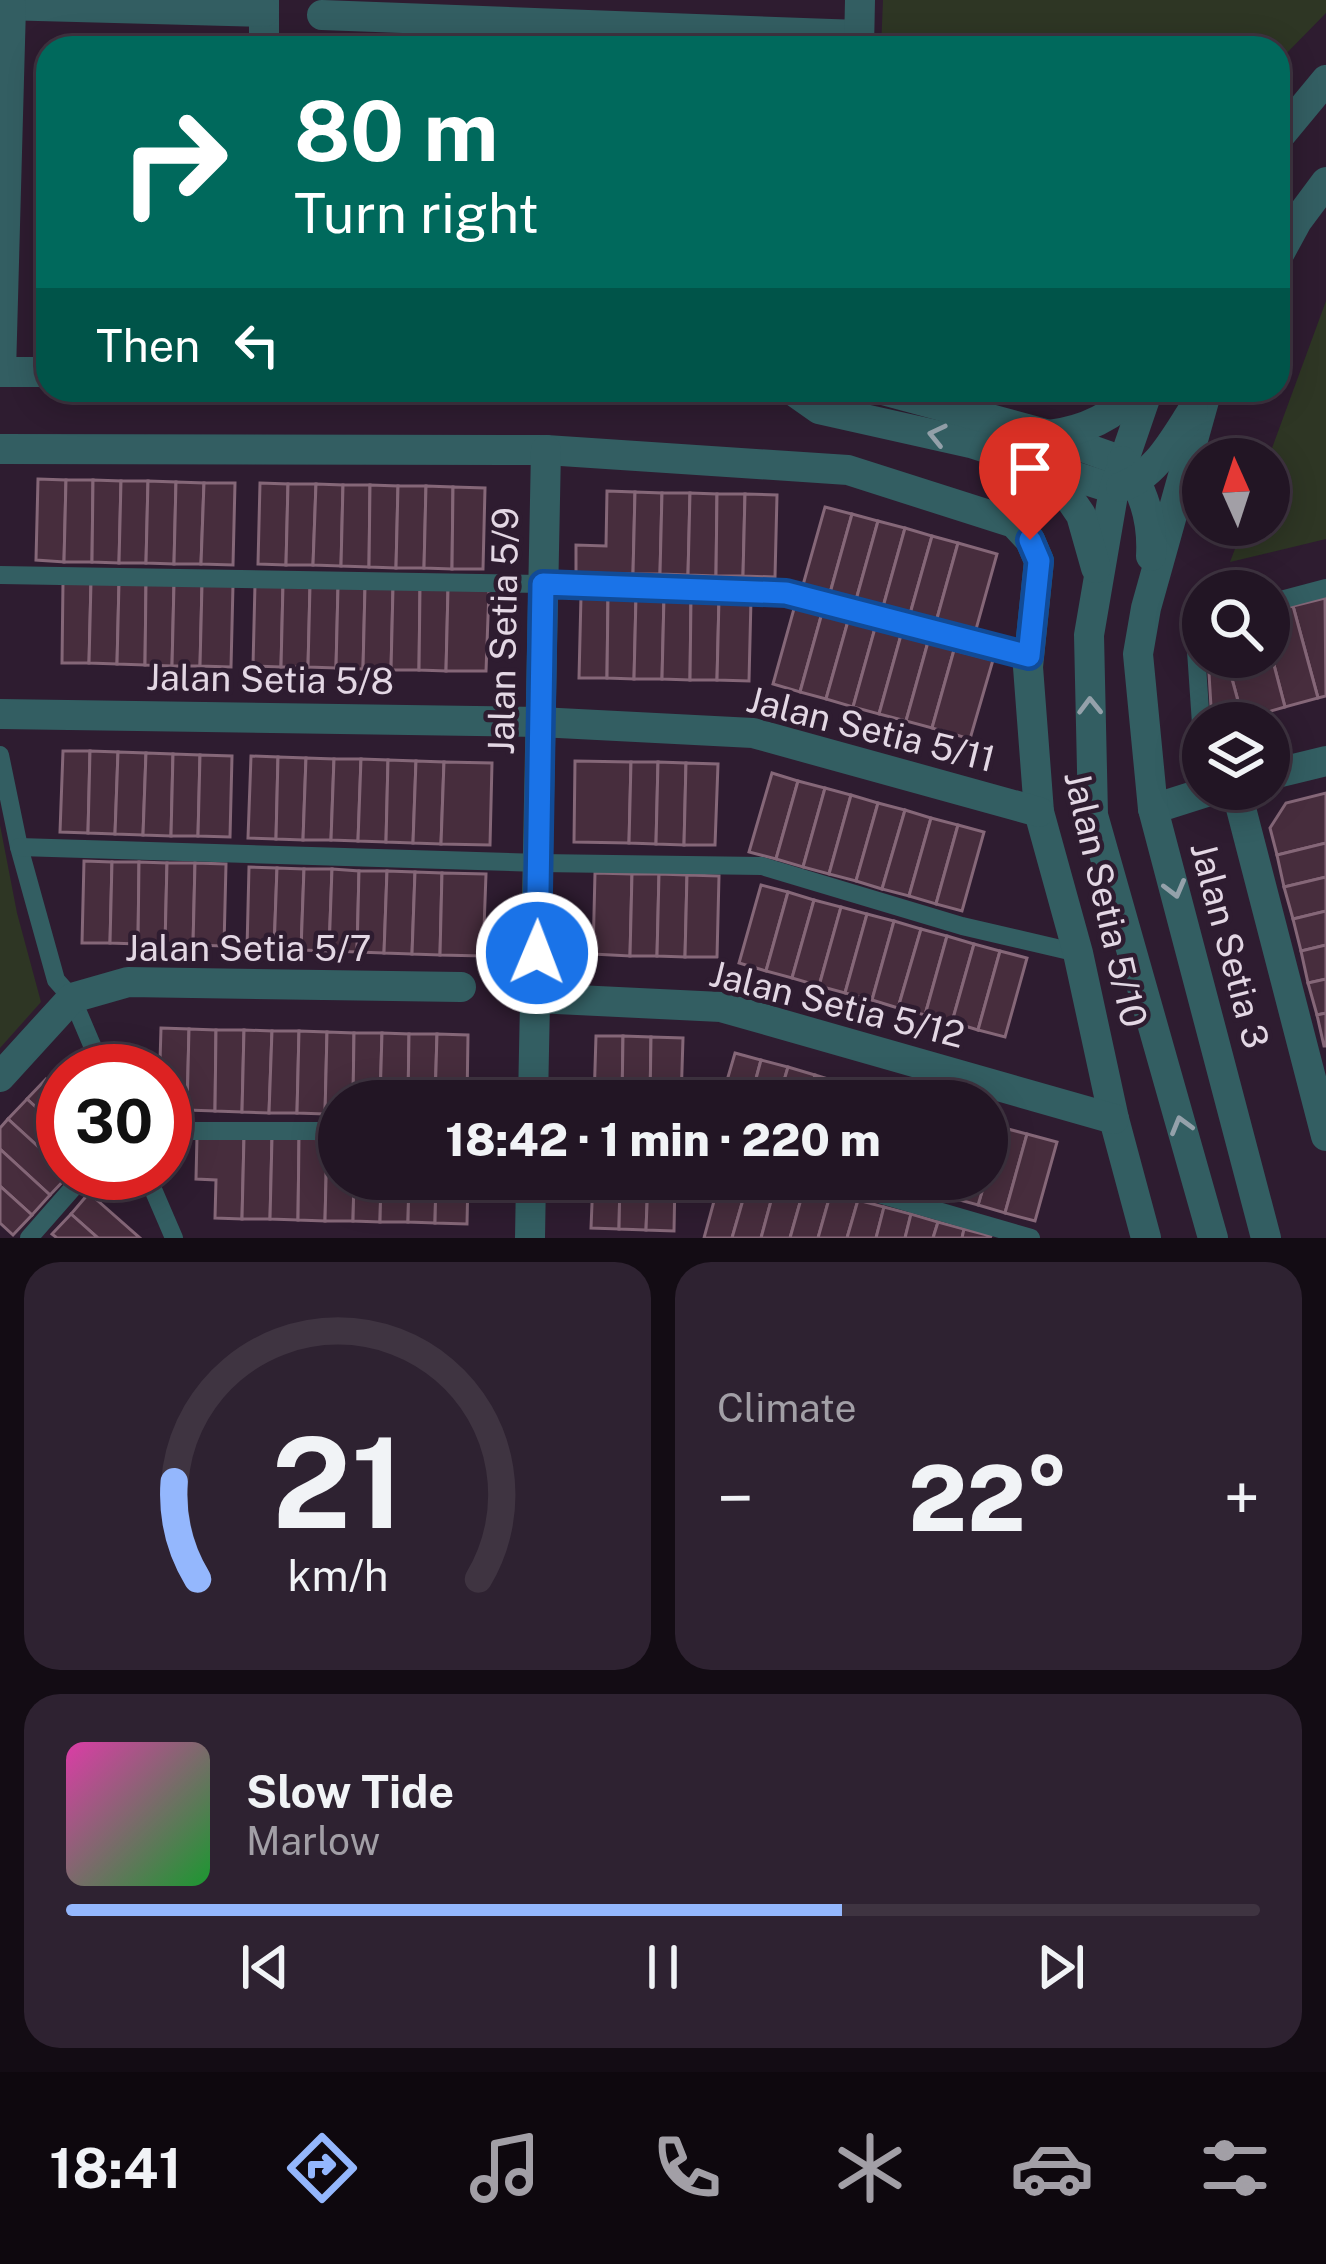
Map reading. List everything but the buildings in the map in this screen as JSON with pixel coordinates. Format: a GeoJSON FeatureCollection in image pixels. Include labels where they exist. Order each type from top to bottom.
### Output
{"type":"FeatureCollection","features":[{"type":"Feature","properties":{"kind":"street"},"geometry":{"type":"LineString","coordinates":[[859,36],[860,0]]}},
{"type":"Feature","properties":{"kind":"street"},"geometry":{"type":"LineString","coordinates":[[36,372],[0,372],[5,6],[264,6]]}},
{"type":"Feature","properties":{"kind":"street"},"geometry":{"type":"LineString","coordinates":[[322,15],[756,36]]}},
{"type":"Feature","properties":{"kind":"street"},"geometry":{"type":"LineString","coordinates":[[1290,124],[1326,80]]}},
{"type":"Feature","properties":{"kind":"street"},"geometry":{"type":"LineString","coordinates":[[1290,234],[1326,182]]}},
{"type":"Feature","properties":{"kind":"street"},"geometry":{"type":"LineString","coordinates":[[809,402],[819,409],[970,443],[1049,467],[1125,477],[1163,454],[1199,402]]}},
{"type":"Feature","properties":{"kind":"street"},"geometry":{"type":"LineString","coordinates":[[927,402],[1049,435],[1125,477],[1150,520],[1146,608]]}},
{"type":"Feature","properties":{"kind":"street"},"geometry":{"type":"LineString","coordinates":[[1049,435],[1072,432],[1103,418],[1123,402]]}},
{"type":"Feature","properties":{"kind":"street"},"geometry":{"type":"LineString","coordinates":[[1145,402],[1098,580],[1089,635],[1094,815],[1213,1238]]}},
{"type":"Feature","properties":{"kind":"street","name":"Jalan Setia 3"},"geometry":{"type":"LineString","coordinates":[[1204,402],[1146,608],[1138,654],[1153,808],[1266,1238]]}},
{"type":"Feature","properties":{"kind":"street","name":"Jalan Setia 5/10"},"geometry":{"type":"LineString","coordinates":[[0,449],[546,450],[848,470],[1014,523],[1030,540],[1039,561],[1029,656],[1039,812],[1146,1238]]}},
{"type":"Feature","properties":{"kind":"street","name":"Jalan Setia 5/9"},"geometry":{"type":"LineString","coordinates":[[534,1080],[546,450]]}},
{"type":"Feature","properties":{"kind":"street"},"geometry":{"type":"LineString","coordinates":[[1049,467],[1081,515],[1098,580]]}},
{"type":"Feature","properties":{"kind":"street","name":"Jalan Setia 5/8"},"geometry":{"type":"LineString","coordinates":[[0,714],[539,722]]}},
{"type":"Feature","properties":{"kind":"street","name":"Jalan Setia 5/11"},"geometry":{"type":"LineString","coordinates":[[539,722],[753,733],[1039,812]]}},
{"type":"Feature","properties":{"kind":"street"},"geometry":{"type":"LineString","coordinates":[[1290,769],[1326,760]]}},
{"type":"Feature","properties":{"kind":"street"},"geometry":{"type":"LineString","coordinates":[[1153,808],[1182,800]]}},
{"type":"Feature","properties":{"kind":"street"},"geometry":{"type":"LineString","coordinates":[[1223,810],[1326,1136]]}},
{"type":"Feature","properties":{"kind":"street","name":"Jalan Setia 5/7"},"geometry":{"type":"LineString","coordinates":[[72,998],[128,982],[461,987]]}},
{"type":"Feature","properties":{"kind":"street"},"geometry":{"type":"LineString","coordinates":[[0,1077],[72,998]]}},
{"type":"Feature","properties":{"kind":"street","name":"Jalan Setia 5/12"},"geometry":{"type":"LineString","coordinates":[[536,998],[721,1007],[1114,1119]]}},
{"type":"Feature","properties":{"kind":"street"},"geometry":{"type":"LineString","coordinates":[[530,1238],[531,1200]]}},
{"type":"Feature","properties":{"kind":"lane"},"geometry":{"type":"LineString","coordinates":[[0,574],[786,593],[1029,656]]}},
{"type":"Feature","properties":{"kind":"lane"},"geometry":{"type":"LineString","coordinates":[[1290,597],[1326,588]]}},
{"type":"Feature","properties":{"kind":"lane"},"geometry":{"type":"LineString","coordinates":[[0,755],[19,847],[56,980],[72,998],[92,1044]]}},
{"type":"Feature","properties":{"kind":"lane"},"geometry":{"type":"LineString","coordinates":[[19,847],[762,866],[962,926],[1078,953]]}},
{"type":"Feature","properties":{"kind":"lane"},"geometry":{"type":"LineString","coordinates":[[192,1131],[318,1131]]}},
{"type":"Feature","properties":{"kind":"lane"},"geometry":{"type":"LineString","coordinates":[[28,1238],[62,1200]]}},
{"type":"Feature","properties":{"kind":"lane"},"geometry":{"type":"LineString","coordinates":[[158,1200],[174,1238]]}},
{"type":"Feature","properties":{"kind":"lane"},"geometry":{"type":"LineString","coordinates":[[900,1200],[1031,1238]]}},
{"type":"Feature","properties":{"kind":"green space"},"geometry":{"type":"Polygon","coordinates":[[[883,0],[1326,0],[1326,13],[1290,50],[1290,36],[882,36],[883,0]]]}},
{"type":"Feature","properties":{"kind":"green space"},"geometry":{"type":"Polygon","coordinates":[[[1326,301],[1326,539],[1230,562],[1236,546],[1290,546],[1290,438],[1276,438],[1326,301]]]}},
{"type":"Feature","properties":{"kind":"green space"},"geometry":{"type":"Polygon","coordinates":[[[0,825],[41,1002],[0,1048],[0,825]]]}},
{"type":"Feature","properties":{"kind":"route"},"geometry":{"type":"LineString","coordinates":[[537,953],[543,584],[786,593],[1029,656],[1039,561],[1030,540]]}}]}
